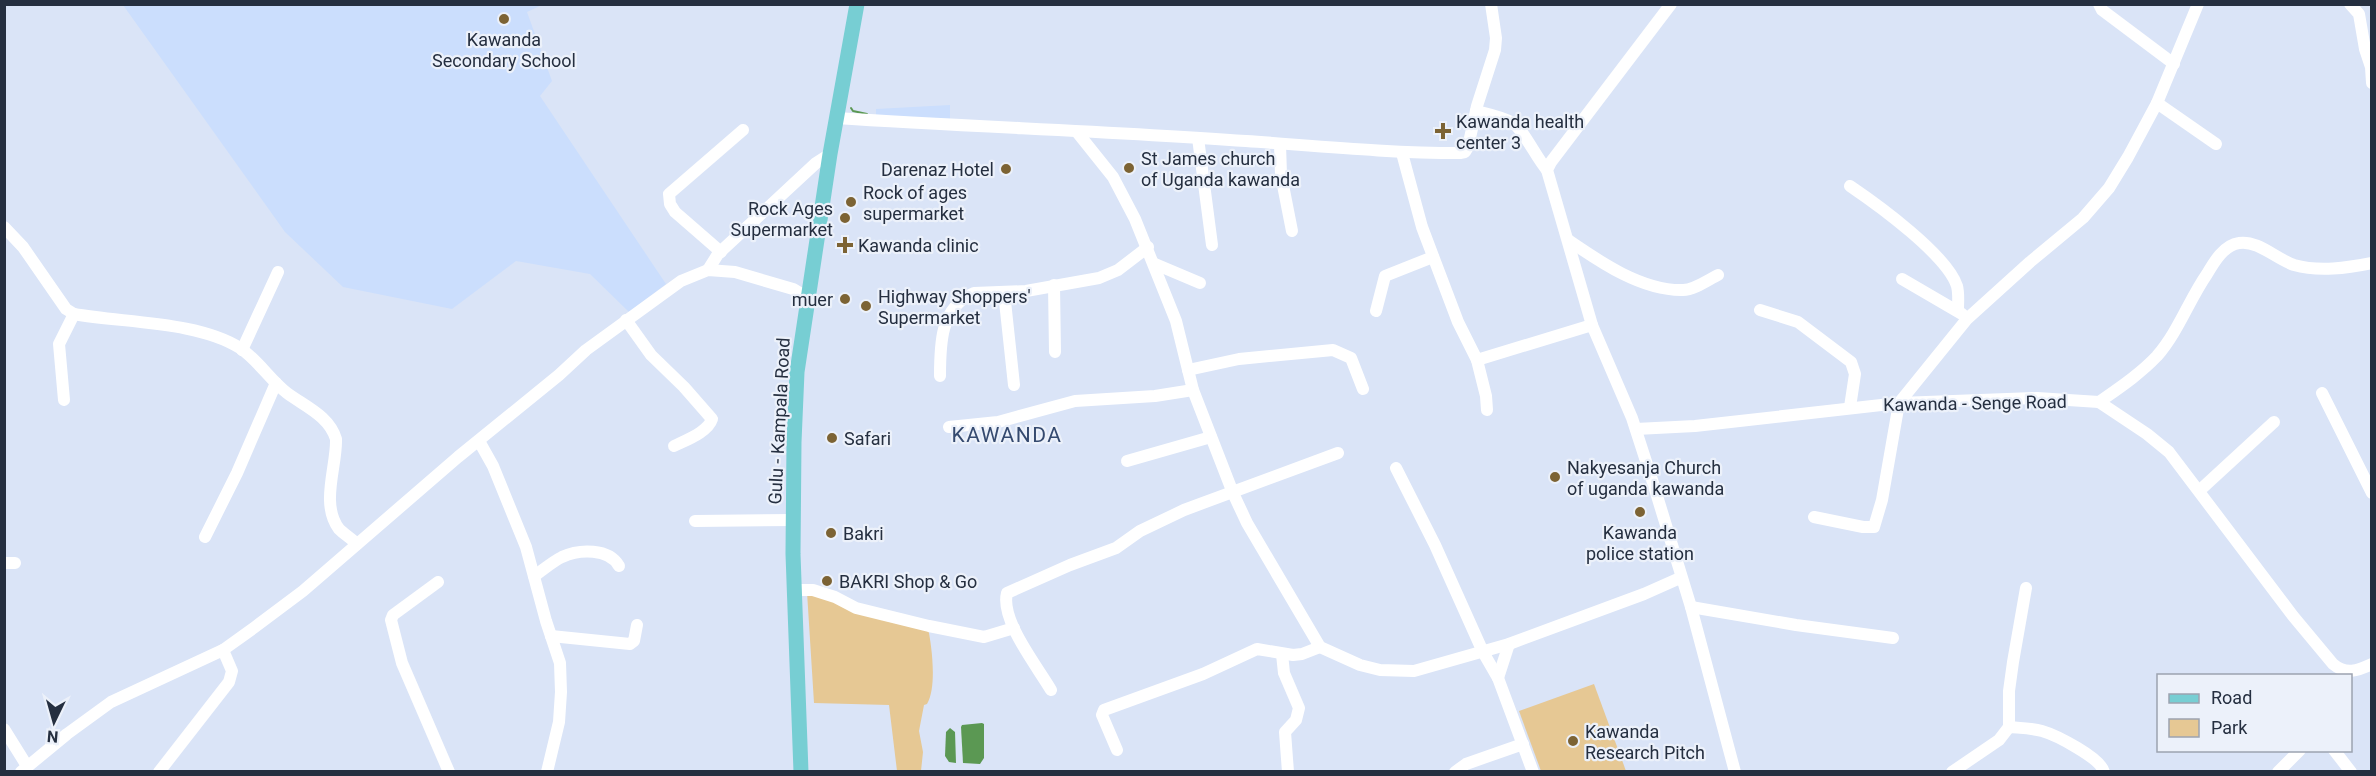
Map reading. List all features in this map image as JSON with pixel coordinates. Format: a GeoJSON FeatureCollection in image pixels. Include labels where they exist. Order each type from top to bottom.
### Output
{"type":"FeatureCollection","features":[{"type":"Feature","properties":{"kind":"main road","name":"Gulu - Kampala Road"},"geometry":{"type":"LineString","coordinates":[[801,771],[793,520],[797,372],[830,154],[857,4]]}},
{"type":"Feature","properties":{"kind":"street"},"geometry":{"type":"LineString","coordinates":[[836,118],[975,128],[1198,138],[1402,153],[1465,152],[1496,50],[1497,38],[1491,4]]}},
{"type":"Feature","properties":{"kind":"street"},"geometry":{"type":"LineString","coordinates":[[1547,170],[1671,4]]}},
{"type":"Feature","properties":{"kind":"street"},"geometry":{"type":"LineString","coordinates":[[2099,4],[2102,10],[2174,64]]}},
{"type":"Feature","properties":{"kind":"street"},"geometry":{"type":"LineString","coordinates":[[1814,517],[1863,527],[1874,526],[1882,500],[1899,403],[1967,319],[2096,205],[2128,157],[2157,103],[2198,4]]}},
{"type":"Feature","properties":{"kind":"street"},"geometry":{"type":"LineString","coordinates":[[2350,4],[2359,14],[2365,50],[2371,67],[2372,83]]}},
{"type":"Feature","properties":{"kind":"street"},"geometry":{"type":"LineString","coordinates":[[2157,103],[2216,144]]}},
{"type":"Feature","properties":{"kind":"street"},"geometry":{"type":"LineString","coordinates":[[1476,111],[1514,123],[1547,170],[1592,325],[1636,429],[1680,578],[1691,607],[1735,771]]}},
{"type":"Feature","properties":{"kind":"street"},"geometry":{"type":"LineString","coordinates":[[721,252],[675,212],[670,204],[669,194],[743,130]]}},
{"type":"Feature","properties":{"kind":"street"},"geometry":{"type":"LineString","coordinates":[[1077,132],[1113,177],[1148,247],[1176,321],[1193,390],[1233,493],[1247,523],[1320,648],[1360,665],[1399,672],[1414,671],[1509,644],[1644,594],[1680,578]]}},
{"type":"Feature","properties":{"kind":"street"},"geometry":{"type":"LineString","coordinates":[[1198,138],[1212,244]]}},
{"type":"Feature","properties":{"kind":"street"},"geometry":{"type":"LineString","coordinates":[[1280,144],[1281,175],[1292,231]]}},
{"type":"Feature","properties":{"kind":"street"},"geometry":{"type":"LineString","coordinates":[[1402,153],[1422,227],[1458,322],[1477,360],[1487,410]]}},
{"type":"Feature","properties":{"kind":"street"},"geometry":{"type":"LineString","coordinates":[[708,270],[721,252],[816,163],[830,154]]}},
{"type":"Feature","properties":{"kind":"street"},"geometry":{"type":"LineString","coordinates":[[1850,186],[1881,207],[1940,260],[1958,288],[1958,309]]}},
{"type":"Feature","properties":{"kind":"street"},"geometry":{"type":"LineString","coordinates":[[4,227],[23,247],[66,309],[74,314],[166,326],[216,336],[242,350],[276,383],[323,418],[333,429],[337,448],[330,500],[334,516],[339,528],[357,544]]}},
{"type":"Feature","properties":{"kind":"street"},"geometry":{"type":"LineString","coordinates":[[1568,240],[1614,271],[1651,284],[1684,290],[1718,275]]}},
{"type":"Feature","properties":{"kind":"street"},"geometry":{"type":"LineString","coordinates":[[2099,402],[2157,356],[2179,325],[2198,286],[2214,262],[2226,249],[2237,243],[2258,247],[2296,266],[2336,268],[2372,263]]}},
{"type":"Feature","properties":{"kind":"street"},"geometry":{"type":"LineString","coordinates":[[940,376],[942,335],[947,318],[955,307],[974,293],[1026,291],[1109,275],[1148,247]]}},
{"type":"Feature","properties":{"kind":"street"},"geometry":{"type":"LineString","coordinates":[[1376,311],[1384,276],[1433,257]]}},
{"type":"Feature","properties":{"kind":"street"},"geometry":{"type":"LineString","coordinates":[[1155,264],[1200,283]]}},
{"type":"Feature","properties":{"kind":"street"},"geometry":{"type":"LineString","coordinates":[[4,729],[24,769],[111,702],[223,650],[303,591],[586,351],[681,281],[708,270],[749,275],[793,289],[808,298]]}},
{"type":"Feature","properties":{"kind":"street"},"geometry":{"type":"LineString","coordinates":[[242,350],[278,272]]}},
{"type":"Feature","properties":{"kind":"street"},"geometry":{"type":"LineString","coordinates":[[1902,279],[1958,309],[1967,319]]}},
{"type":"Feature","properties":{"kind":"street"},"geometry":{"type":"LineString","coordinates":[[1054,285],[1055,352]]}},
{"type":"Feature","properties":{"kind":"street"},"geometry":{"type":"LineString","coordinates":[[1004,292],[1014,385]]}},
{"type":"Feature","properties":{"kind":"street"},"geometry":{"type":"LineString","coordinates":[[1760,310],[1798,322],[1851,362],[1855,375],[1850,407]]}},
{"type":"Feature","properties":{"kind":"street"},"geometry":{"type":"LineString","coordinates":[[63,400],[59,344],[74,314]]}},
{"type":"Feature","properties":{"kind":"street"},"geometry":{"type":"LineString","coordinates":[[627,320],[651,355],[684,387],[712,419],[710,424],[695,435],[674,446]]}},
{"type":"Feature","properties":{"kind":"street"},"geometry":{"type":"LineString","coordinates":[[1477,360],[1592,325]]}},
{"type":"Feature","properties":{"kind":"street"},"geometry":{"type":"LineString","coordinates":[[1188,370],[1239,359],[1333,350],[1351,358],[1363,389]]}},
{"type":"Feature","properties":{"kind":"street"},"geometry":{"type":"LineString","coordinates":[[205,537],[237,473],[276,383]]}},
{"type":"Feature","properties":{"kind":"street"},"geometry":{"type":"LineString","coordinates":[[949,427],[998,422],[1075,401],[1155,396],[1193,390]]}},
{"type":"Feature","properties":{"kind":"street"},"geometry":{"type":"LineString","coordinates":[[2322,393],[2372,493]]}},
{"type":"Feature","properties":{"kind":"street","name":"Kawanda - Senge Road"},"geometry":{"type":"LineString","coordinates":[[1636,429],[1695,426],[1899,403],[2037,398],[2099,402],[2147,434],[2169,452],[2293,616],[2333,664],[2349,674]]}},
{"type":"Feature","properties":{"kind":"street"},"geometry":{"type":"LineString","coordinates":[[2199,491],[2274,422]]}},
{"type":"Feature","properties":{"kind":"street"},"geometry":{"type":"LineString","coordinates":[[1127,461],[1211,437]]}},
{"type":"Feature","properties":{"kind":"street"},"geometry":{"type":"LineString","coordinates":[[479,441],[493,466],[526,547],[560,663],[561,692],[556,735],[547,771]]}},
{"type":"Feature","properties":{"kind":"street"},"geometry":{"type":"LineString","coordinates":[[1051,690],[1014,628],[1005,600],[1007,593],[1070,565],[1104,553],[1140,531],[1184,510],[1338,453]]}},
{"type":"Feature","properties":{"kind":"street"},"geometry":{"type":"LineString","coordinates":[[1396,468],[1436,544],[1483,652],[1498,678],[1533,771]]}},
{"type":"Feature","properties":{"kind":"street"},"geometry":{"type":"LineString","coordinates":[[695,521],[793,520]]}},
{"type":"Feature","properties":{"kind":"street"},"geometry":{"type":"LineString","coordinates":[[534,576],[563,557],[582,553],[608,554],[619,566]]}},
{"type":"Feature","properties":{"kind":"street"},"geometry":{"type":"LineString","coordinates":[[438,582],[398,611],[391,620],[402,663],[449,771]]}},
{"type":"Feature","properties":{"kind":"street"},"geometry":{"type":"LineString","coordinates":[[1952,771],[1999,740],[2009,727],[2009,691],[2026,588]]}},
{"type":"Feature","properties":{"kind":"street"},"geometry":{"type":"LineString","coordinates":[[795,590],[813,590],[835,597],[856,608],[984,637],[1014,628]]}},
{"type":"Feature","properties":{"kind":"street"},"geometry":{"type":"LineString","coordinates":[[1691,607],[1796,626],[1893,638]]}},
{"type":"Feature","properties":{"kind":"street"},"geometry":{"type":"LineString","coordinates":[[551,636],[630,644],[634,641],[637,625]]}},
{"type":"Feature","properties":{"kind":"street"},"geometry":{"type":"LineString","coordinates":[[1498,678],[1509,644]]}},
{"type":"Feature","properties":{"kind":"street"},"geometry":{"type":"LineString","coordinates":[[1117,750],[1102,715],[1104,710],[1185,681],[1257,649],[1282,654],[1302,654],[1320,648]]}},
{"type":"Feature","properties":{"kind":"street"},"geometry":{"type":"LineString","coordinates":[[159,771],[229,682],[232,671],[223,650]]}},
{"type":"Feature","properties":{"kind":"street"},"geometry":{"type":"LineString","coordinates":[[1282,654],[1284,673],[1299,708],[1296,720],[1285,732],[1288,771]]}},
{"type":"Feature","properties":{"kind":"street","name":"Kawanda - Senge Road"},"geometry":{"type":"LineString","coordinates":[[2352,674],[2372,664]]}},
{"type":"Feature","properties":{"kind":"street"},"geometry":{"type":"LineString","coordinates":[[2009,727],[2043,731],[2059,738],[2103,765],[2104,771]]}},
{"type":"Feature","properties":{"kind":"street"},"geometry":{"type":"LineString","coordinates":[[1455,771],[1466,764],[1523,744]]}},
{"type":"Feature","properties":{"kind":"street"},"geometry":{"type":"LineString","coordinates":[[2278,771],[2298,752]]}},
{"type":"Feature","properties":{"kind":"street"},"geometry":{"type":"LineString","coordinates":[[2336,752],[2351,771]]}},
{"type":"Feature","properties":{"kind":"shaded area"},"geometry":{"type":"Polygon","coordinates":[[[123,5],[542,5],[527,12],[552,81],[540,96],[666,284],[629,312],[590,274],[516,261],[452,309],[343,287],[285,232],[123,5]]]}},
{"type":"Feature","properties":{"kind":"shaded area"},"geometry":{"type":"Polygon","coordinates":[[[950,105],[950,120],[876,117],[876,109],[950,105]]]}},
{"type":"Feature","properties":{"kind":"shaded area"},"geometry":{"type":"Polygon","coordinates":[[[984,724],[984,758],[980,764],[963,763],[961,727],[984,724]]]}},
{"type":"Feature","properties":{"kind":"shaded area"},"geometry":{"type":"Polygon","coordinates":[[[950,728],[955,732],[956,763],[949,762],[945,756],[946,732],[950,728]]]}},
{"type":"Feature","properties":{"kind":"green space"},"geometry":{"type":"Polygon","coordinates":[[[807,592],[928,628],[933,677],[930,697],[924,705],[919,731],[923,752],[921,771],[897,771],[889,705],[814,703],[807,592]]]}},
{"type":"Feature","properties":{"kind":"green space","name":"Kawanda Research Pitch"},"geometry":{"type":"Polygon","coordinates":[[[1594,684],[1626,771],[1541,771],[1519,711],[1594,684]]]}},
{"type":"Feature","properties":{"kind":"waterway"},"geometry":{"type":"LineString","coordinates":[[851,108],[853,111],[867,114]]}},
{"type":"Feature","properties":{"kind":"place","name":"Kawanda Secondary School"},"geometry":{"type":"Point","coordinates":[504,19]}},
{"type":"Feature","properties":{"kind":"place","name":"Kawanda health center 3"},"geometry":{"type":"Point","coordinates":[1443,131]}},
{"type":"Feature","properties":{"kind":"place","name":"St James church of Uganda kawanda"},"geometry":{"type":"Point","coordinates":[1129,168]}},
{"type":"Feature","properties":{"kind":"place","name":"Darenaz Hotel"},"geometry":{"type":"Point","coordinates":[1006,169]}},
{"type":"Feature","properties":{"kind":"place","name":"Rock of ages supermarket"},"geometry":{"type":"Point","coordinates":[851,202]}},
{"type":"Feature","properties":{"kind":"place","name":"Rock Ages Supermarket"},"geometry":{"type":"Point","coordinates":[845,218]}},
{"type":"Feature","properties":{"kind":"place","name":"Kawanda clinic"},"geometry":{"type":"Point","coordinates":[845,245]}},
{"type":"Feature","properties":{"kind":"place","name":"muer"},"geometry":{"type":"Point","coordinates":[845,299]}},
{"type":"Feature","properties":{"kind":"place","name":"Highway Shoppers' Supermarket"},"geometry":{"type":"Point","coordinates":[866,306]}},
{"type":"Feature","properties":{"kind":"place","name":"Safari"},"geometry":{"type":"Point","coordinates":[832,438]}},
{"type":"Feature","properties":{"kind":"place","name":"Nakyesanja Church of uganda kawanda"},"geometry":{"type":"Point","coordinates":[1555,477]}},
{"type":"Feature","properties":{"kind":"place","name":"Kawanda police station"},"geometry":{"type":"Point","coordinates":[1640,512]}},
{"type":"Feature","properties":{"kind":"place","name":"Bakri"},"geometry":{"type":"Point","coordinates":[831,533]}},
{"type":"Feature","properties":{"kind":"place","name":"BAKRI Shop & Go"},"geometry":{"type":"Point","coordinates":[827,581]}},
{"type":"Feature","properties":{"kind":"place","name":"Kawanda Research Pitch"},"geometry":{"type":"Point","coordinates":[1573,741]}},
{"type":"Feature","properties":{"kind":"district","name":"KAWANDA"},"geometry":{"type":"Point","coordinates":[1007,435]}}]}
